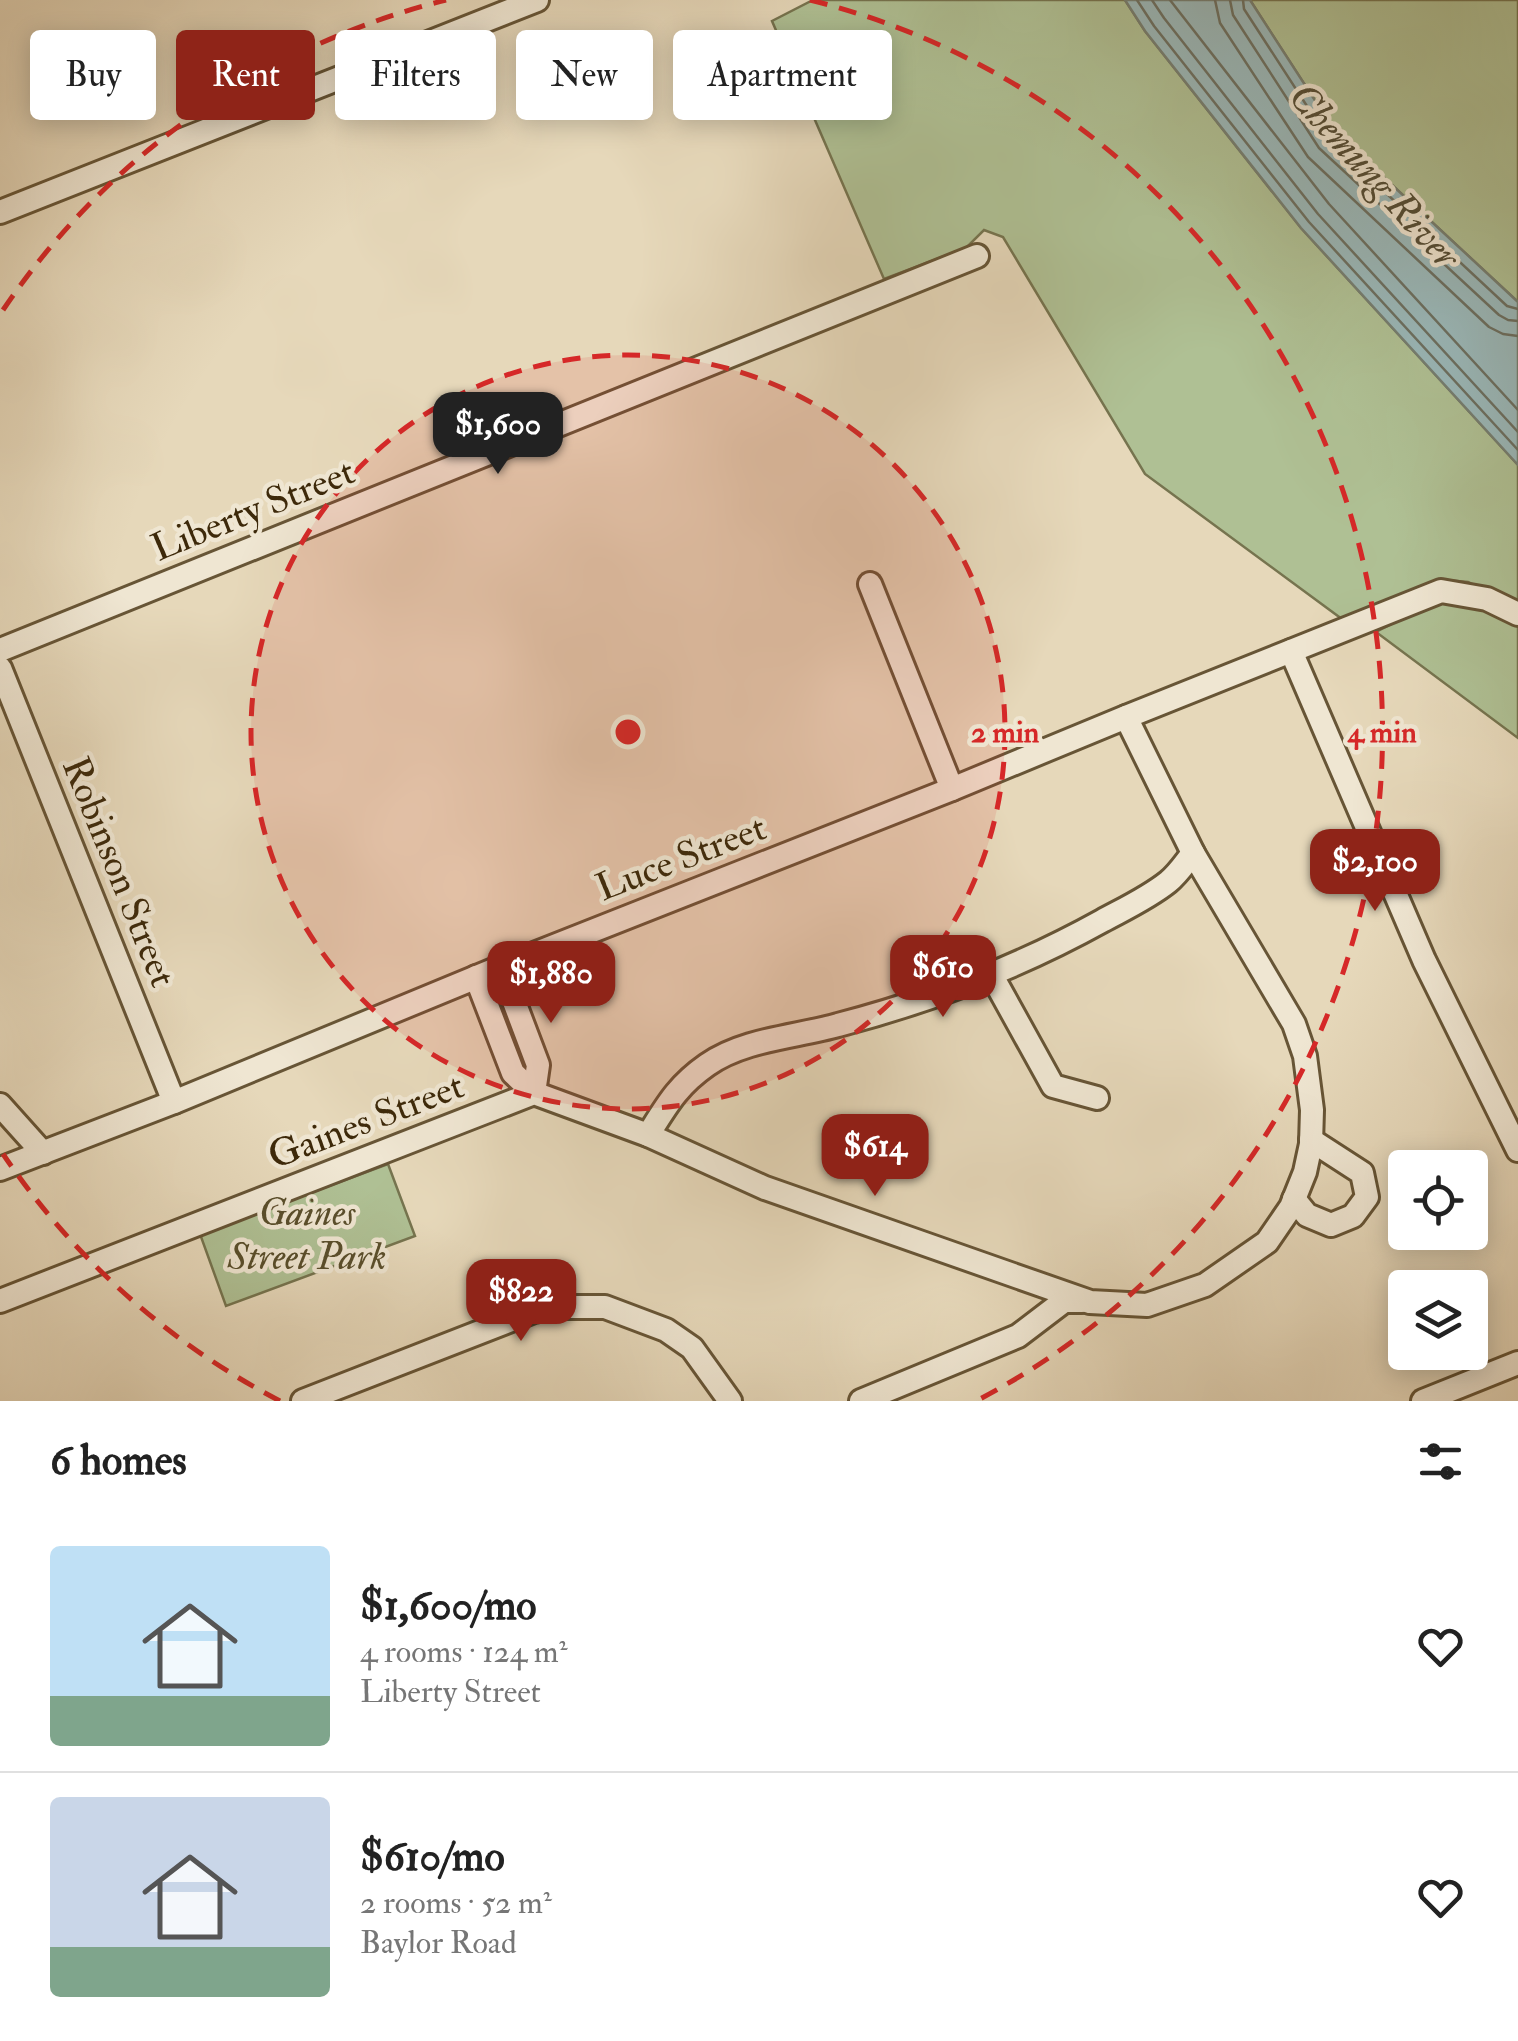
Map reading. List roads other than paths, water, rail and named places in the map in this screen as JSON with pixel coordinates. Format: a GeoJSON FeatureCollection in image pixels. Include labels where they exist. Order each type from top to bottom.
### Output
{"type":"FeatureCollection","features":[{"type":"Feature","properties":{"kind":"street"},"geometry":{"type":"LineString","coordinates":[[0,212],[537,0]]}},
{"type":"Feature","properties":{"kind":"street","name":"Liberty Street"},"geometry":{"type":"LineString","coordinates":[[0,650],[977,256]]}},
{"type":"Feature","properties":{"kind":"street"},"geometry":{"type":"LineString","coordinates":[[870,584],[952,789]]}},
{"type":"Feature","properties":{"kind":"street","name":"Luce Street"},"geometry":{"type":"LineString","coordinates":[[0,1170],[1441,591],[1487,599],[1518,614]]}},
{"type":"Feature","properties":{"kind":"street"},"geometry":{"type":"LineString","coordinates":[[1291,651],[1424,960],[1518,1150]]}},
{"type":"Feature","properties":{"kind":"street","name":"Robinson Street"},"geometry":{"type":"LineString","coordinates":[[0,668],[174,1102]]}},
{"type":"Feature","properties":{"kind":"street"},"geometry":{"type":"LineString","coordinates":[[860,1401],[1018,1336],[1064,1300],[1147,1305],[1205,1284],[1267,1242],[1294,1199],[1304,1172],[1312,1110],[1304,1056],[1294,1024],[1193,853],[1126,716]]}},
{"type":"Feature","properties":{"kind":"street"},"geometry":{"type":"LineString","coordinates":[[648,1135],[677,1090],[710,1063],[745,1047],[915,1003],[991,974],[1136,902],[1170,880],[1193,853]]}},
{"type":"Feature","properties":{"kind":"street"},"geometry":{"type":"LineString","coordinates":[[500,967],[538,1065],[534,1093]]}},
{"type":"Feature","properties":{"kind":"street"},"geometry":{"type":"LineString","coordinates":[[991,974],[1053,1086],[1098,1098]]}},
{"type":"Feature","properties":{"kind":"street"},"geometry":{"type":"LineString","coordinates":[[476,977],[513,1073],[534,1093],[648,1135],[765,1188],[1090,1302]]}},
{"type":"Feature","properties":{"kind":"street","name":"Gaines Street"},"geometry":{"type":"LineString","coordinates":[[0,1302],[534,1093]]}},
{"type":"Feature","properties":{"kind":"street"},"geometry":{"type":"LineString","coordinates":[[0,1105],[43,1153]]}},
{"type":"Feature","properties":{"kind":"street"},"geometry":{"type":"LineString","coordinates":[[1294,1199],[1306,1215],[1331,1225],[1353,1216],[1367,1197],[1362,1172],[1310,1140]]}},
{"type":"Feature","properties":{"kind":"street"},"geometry":{"type":"LineString","coordinates":[[302,1401],[553,1306],[605,1306],[666,1330],[692,1348],[730,1401]]}},
{"type":"Feature","properties":{"kind":"street"},"geometry":{"type":"LineString","coordinates":[[1423,1401],[1518,1363]]}},
{"type":"Feature","properties":{"kind":"water","name":"Chemung River"},"geometry":{"type":"Polygon","coordinates":[[[1125,0],[1250,0],[1336,133],[1518,302],[1518,465],[1301,228],[1145,31],[1125,0]]]}},
{"type":"Feature","properties":{"kind":"park label","name":"Gaines Street Park"},"geometry":{"type":"Point","coordinates":[307,1235]}}]}
